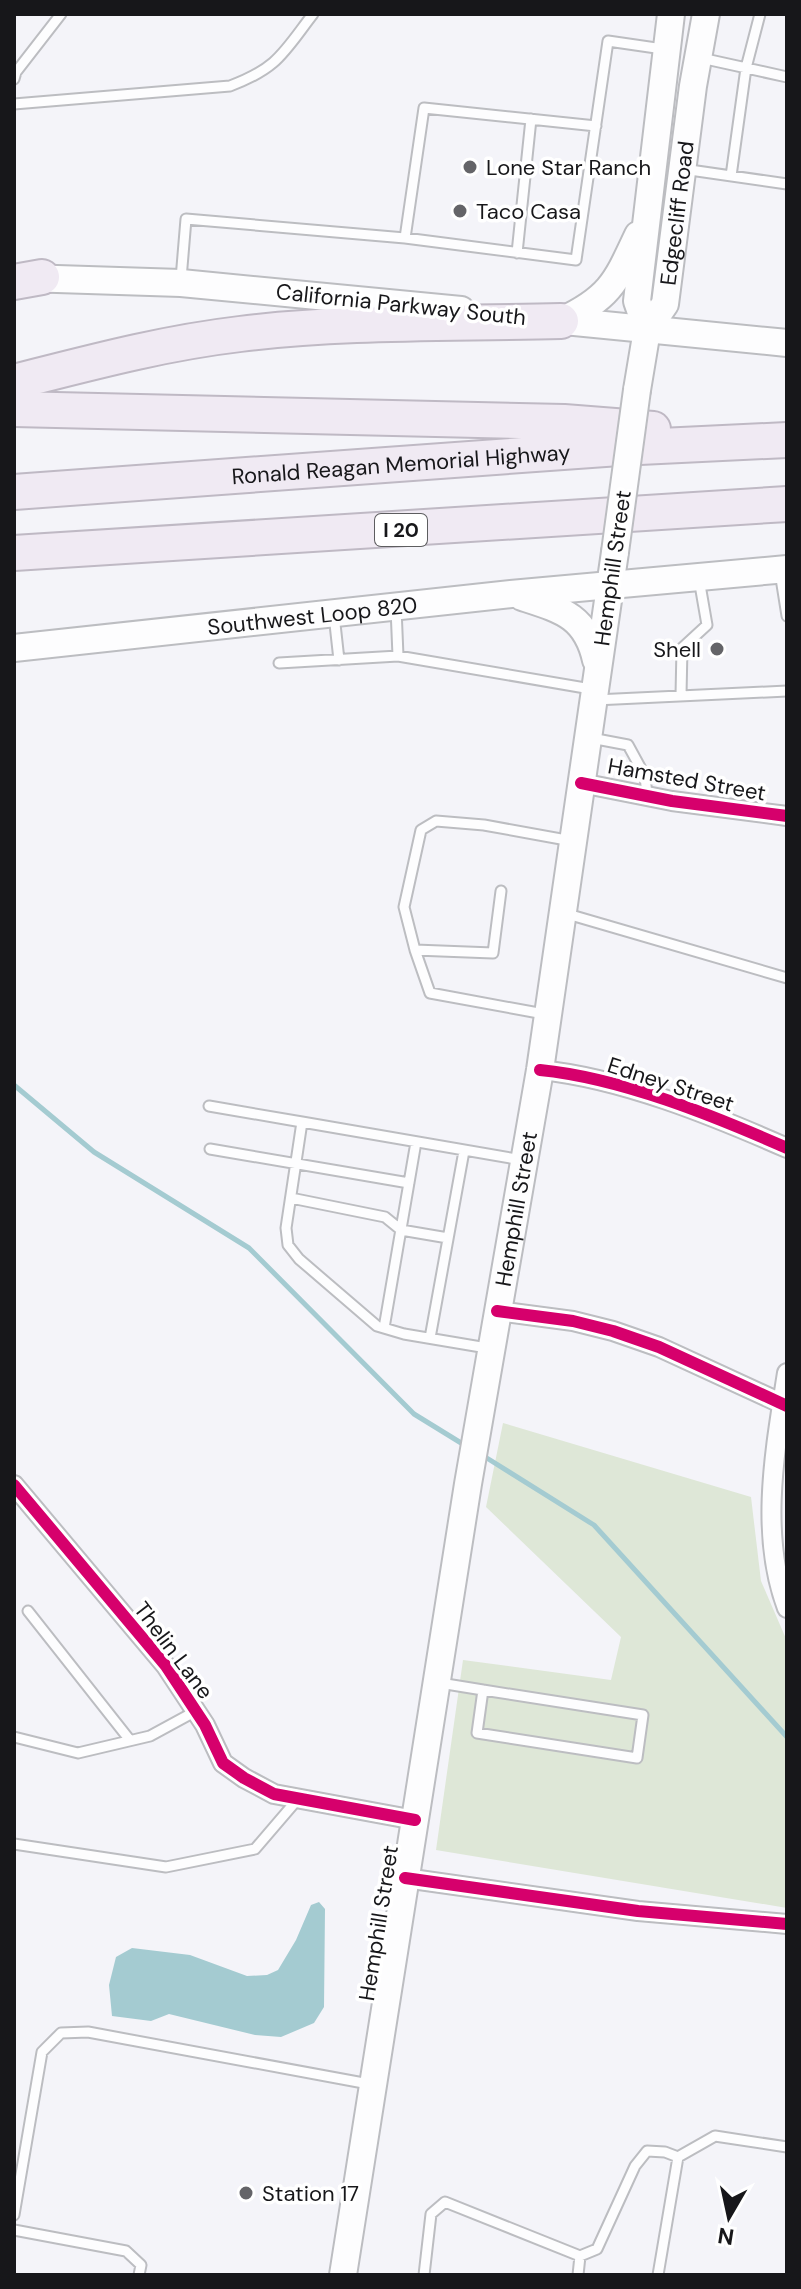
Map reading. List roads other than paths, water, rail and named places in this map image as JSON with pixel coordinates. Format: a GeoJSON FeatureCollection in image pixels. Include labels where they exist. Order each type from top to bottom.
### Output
{"type":"FeatureCollection","features":[{"type":"Feature","properties":{"kind":"highway"},"geometry":{"type":"LineString","coordinates":[[14,382],[162,345],[240,334],[331,325],[561,321]]}},
{"type":"Feature","properties":{"kind":"highway"},"geometry":{"type":"LineString","coordinates":[[14,409],[564,422],[774,440]]}},
{"type":"Feature","properties":{"kind":"highway","name":"Ronald Reagan Memorial Highway"},"geometry":{"type":"LineString","coordinates":[[14,492],[604,449],[774,440]]}},
{"type":"Feature","properties":{"kind":"highway","name":"I 20"},"geometry":{"type":"LineString","coordinates":[[14,553],[787,504]]}},
{"type":"Feature","properties":{"kind":"main road","name":"Edgecliff Road"},"geometry":{"type":"LineString","coordinates":[[647,330],[637,301],[671,14]]}},
{"type":"Feature","properties":{"kind":"main road","name":"Edgecliff Road"},"geometry":{"type":"LineString","coordinates":[[647,330],[665,304],[706,14]]}},
{"type":"Feature","properties":{"kind":"main road"},"geometry":{"type":"LineString","coordinates":[[667,50],[698,57]]}},
{"type":"Feature","properties":{"kind":"main road"},"geometry":{"type":"LineString","coordinates":[[561,321],[582,311],[612,287],[650,210]]}},
{"type":"Feature","properties":{"kind":"main road","name":"California Parkway South"},"geometry":{"type":"LineString","coordinates":[[23,279],[181,283],[304,293],[787,343]]}},
{"type":"Feature","properties":{"kind":"main road","name":"Hemphill Street"},"geometry":{"type":"LineString","coordinates":[[343,2275],[476,1434],[540,1070],[647,330]]}},
{"type":"Feature","properties":{"kind":"main road","name":"Southwest Loop 820"},"geometry":{"type":"LineString","coordinates":[[14,648],[511,594],[783,569]]}},
{"type":"Feature","properties":{"kind":"main road"},"geometry":{"type":"LineString","coordinates":[[511,594],[572,616],[587,634],[595,685]]}},
{"type":"Feature","properties":{"kind":"street","name":"Hamsted Street"},"geometry":{"type":"LineString","coordinates":[[581,783],[787,816]]}},
{"type":"Feature","properties":{"kind":"street","name":"Edney Street"},"geometry":{"type":"LineString","coordinates":[[540,1070],[578,1075],[713,1115],[787,1148]]}},
{"type":"Feature","properties":{"kind":"street"},"geometry":{"type":"LineString","coordinates":[[497,1311],[573,1321],[613,1331],[659,1347],[785,1405]]}},
{"type":"Feature","properties":{"kind":"street"},"geometry":{"type":"LineString","coordinates":[[787,1373],[771,1514],[775,1572],[787,1608]]}},
{"type":"Feature","properties":{"kind":"street","name":"Thelin Lane"},"geometry":{"type":"LineString","coordinates":[[14,1485],[166,1666],[196,1711],[223,1763],[274,1794],[415,1820]]}},
{"type":"Feature","properties":{"kind":"street"},"geometry":{"type":"LineString","coordinates":[[405,1878],[638,1911],[787,1924]]}},
{"type":"Feature","properties":{"kind":"lane"},"geometry":{"type":"LineString","coordinates":[[14,79],[16,72],[61,14]]}},
{"type":"Feature","properties":{"kind":"lane"},"geometry":{"type":"LineString","coordinates":[[14,104],[230,86],[257,76],[277,62],[313,14]]}},
{"type":"Feature","properties":{"kind":"lane"},"geometry":{"type":"LineString","coordinates":[[731,176],[746,68],[760,14]]}},
{"type":"Feature","properties":{"kind":"lane"},"geometry":{"type":"LineString","coordinates":[[181,283],[186,219],[405,238],[576,260],[608,41],[667,50]]}},
{"type":"Feature","properties":{"kind":"lane"},"geometry":{"type":"LineString","coordinates":[[698,57],[787,77]]}},
{"type":"Feature","properties":{"kind":"lane"},"geometry":{"type":"LineString","coordinates":[[405,238],[424,108],[596,126]]}},
{"type":"Feature","properties":{"kind":"lane"},"geometry":{"type":"LineString","coordinates":[[517,253],[531,119]]}},
{"type":"Feature","properties":{"kind":"lane"},"geometry":{"type":"LineString","coordinates":[[683,169],[787,184]]}},
{"type":"Feature","properties":{"kind":"lane"},"geometry":{"type":"LineString","coordinates":[[783,569],[787,616]]}},
{"type":"Feature","properties":{"kind":"lane"},"geometry":{"type":"LineString","coordinates":[[681,695],[682,648],[707,625],[699,576]]}},
{"type":"Feature","properties":{"kind":"lane"},"geometry":{"type":"LineString","coordinates":[[396,607],[398,656]]}},
{"type":"Feature","properties":{"kind":"lane"},"geometry":{"type":"LineString","coordinates":[[333,613],[339,660]]}},
{"type":"Feature","properties":{"kind":"lane"},"geometry":{"type":"LineString","coordinates":[[279,663],[398,656],[681,695],[787,691]]}},
{"type":"Feature","properties":{"kind":"lane"},"geometry":{"type":"LineString","coordinates":[[588,737],[628,745],[645,776],[647,795]]}},
{"type":"Feature","properties":{"kind":"lane"},"geometry":{"type":"LineString","coordinates":[[548,1015],[430,993],[404,907],[421,830],[436,821],[484,825],[572,841]]}},
{"type":"Feature","properties":{"kind":"lane"},"geometry":{"type":"LineString","coordinates":[[415,950],[493,953],[501,891]]}},
{"type":"Feature","properties":{"kind":"lane"},"geometry":{"type":"LineString","coordinates":[[562,912],[787,978]]}},
{"type":"Feature","properties":{"kind":"lane"},"geometry":{"type":"LineString","coordinates":[[209,1106],[524,1161]]}},
{"type":"Feature","properties":{"kind":"lane"},"geometry":{"type":"LineString","coordinates":[[302,1122],[286,1228],[288,1245],[299,1259],[377,1326],[491,1349]]}},
{"type":"Feature","properties":{"kind":"lane"},"geometry":{"type":"LineString","coordinates":[[384,1328],[416,1142]]}},
{"type":"Feature","properties":{"kind":"lane"},"geometry":{"type":"LineString","coordinates":[[210,1149],[409,1183]]}},
{"type":"Feature","properties":{"kind":"lane"},"geometry":{"type":"LineString","coordinates":[[430,1338],[464,1151]]}},
{"type":"Feature","properties":{"kind":"lane"},"geometry":{"type":"LineString","coordinates":[[291,1198],[385,1217],[401,1230],[448,1238]]}},
{"type":"Feature","properties":{"kind":"lane"},"geometry":{"type":"LineString","coordinates":[[28,1611],[129,1739]]}},
{"type":"Feature","properties":{"kind":"lane"},"geometry":{"type":"LineString","coordinates":[[437,1683],[483,1690],[643,1715],[637,1758],[477,1733],[483,1690]]}},
{"type":"Feature","properties":{"kind":"lane"},"geometry":{"type":"LineString","coordinates":[[14,1737],[78,1753],[150,1736],[196,1711]]}},
{"type":"Feature","properties":{"kind":"lane"},"geometry":{"type":"LineString","coordinates":[[14,1844],[166,1867],[255,1849],[297,1800]]}},
{"type":"Feature","properties":{"kind":"lane"},"geometry":{"type":"LineString","coordinates":[[14,2215],[42,2052],[61,2033],[88,2032],[373,2084]]}},
{"type":"Feature","properties":{"kind":"lane"},"geometry":{"type":"LineString","coordinates":[[678,2157],[715,2136],[787,2147]]}},
{"type":"Feature","properties":{"kind":"lane"},"geometry":{"type":"LineString","coordinates":[[424,2275],[431,2214],[445,2202],[580,2256],[597,2249],[635,2166],[647,2151],[665,2152],[678,2157]]}},
{"type":"Feature","properties":{"kind":"lane"},"geometry":{"type":"LineString","coordinates":[[658,2275],[678,2157]]}},
{"type":"Feature","properties":{"kind":"lane"},"geometry":{"type":"LineString","coordinates":[[14,2230],[126,2251],[141,2265],[139,2275]]}},
{"type":"Feature","properties":{"kind":"lane"},"geometry":{"type":"LineString","coordinates":[[578,2275],[580,2256]]}},
{"type":"Feature","properties":{"kind":"water"},"geometry":{"type":"Polygon","coordinates":[[[319,1902],[325,1909],[324,2007],[314,2023],[281,2037],[255,2035],[169,2014],[151,2021],[112,2016],[109,1985],[116,1957],[132,1948],[190,1955],[247,1976],[267,1975],[278,1970],[296,1940],[311,1905],[319,1902]]]}},
{"type":"Feature","properties":{"kind":"waterway"},"geometry":{"type":"LineString","coordinates":[[14,1085],[94,1152],[249,1248],[414,1414],[466,1446]]}},
{"type":"Feature","properties":{"kind":"waterway"},"geometry":{"type":"LineString","coordinates":[[482,1455],[594,1525],[787,1737]]}},
{"type":"Feature","properties":{"kind":"place","name":"Lone Star Ranch"},"geometry":{"type":"Point","coordinates":[470,167]}},
{"type":"Feature","properties":{"kind":"place","name":"Taco Casa"},"geometry":{"type":"Point","coordinates":[460,211]}},
{"type":"Feature","properties":{"kind":"place","name":"Shell"},"geometry":{"type":"Point","coordinates":[717,649]}},
{"type":"Feature","properties":{"kind":"place","name":"Station 17"},"geometry":{"type":"Point","coordinates":[246,2193]}}]}
